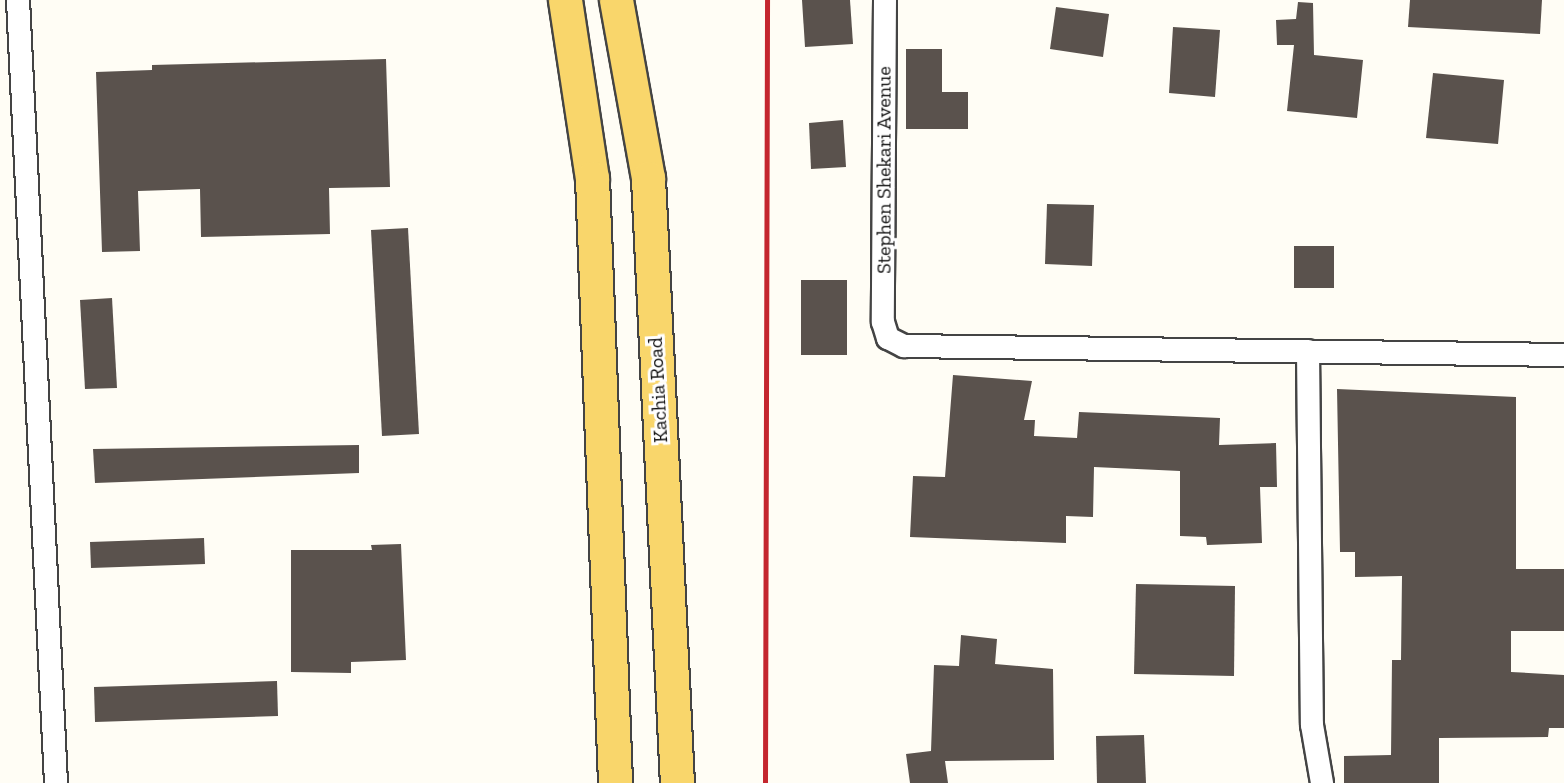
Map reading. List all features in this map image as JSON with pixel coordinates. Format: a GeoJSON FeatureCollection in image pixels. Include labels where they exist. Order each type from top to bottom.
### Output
{"type":"FeatureCollection","features":[{"type":"Feature","properties":{"kind":"main road"},"geometry":{"type":"LineString","coordinates":[[565,0],[592,178],[615,783]]}},
{"type":"Feature","properties":{"kind":"main road","name":"Kachia Road"},"geometry":{"type":"LineString","coordinates":[[616,0],[648,178],[677,783]]}},
{"type":"Feature","properties":{"kind":"street"},"geometry":{"type":"LineString","coordinates":[[18,0],[10,91],[56,783]]}},
{"type":"Feature","properties":{"kind":"street","name":"Stephen Shekari Avenue"},"geometry":{"type":"LineString","coordinates":[[885,0],[883,322],[888,338],[904,346],[1308,351]]}},
{"type":"Feature","properties":{"kind":"street"},"geometry":{"type":"LineString","coordinates":[[1322,783],[1312,725],[1308,351],[1564,355]]}},
{"type":"Feature","properties":{"kind":"building"},"geometry":{"type":"Polygon","coordinates":[[[802,0],[850,0],[853,44],[805,47],[802,0]]]}},
{"type":"Feature","properties":{"kind":"building"},"geometry":{"type":"Polygon","coordinates":[[[1410,0],[1542,0],[1540,34],[1408,27],[1410,0]]]}},
{"type":"Feature","properties":{"kind":"building"},"geometry":{"type":"Polygon","coordinates":[[[1298,2],[1313,3],[1314,55],[1363,60],[1357,118],[1287,111],[1294,45],[1277,45],[1276,20],[1296,19],[1298,2]]]}},
{"type":"Feature","properties":{"kind":"building"},"geometry":{"type":"Polygon","coordinates":[[[1056,7],[1109,14],[1103,57],[1050,49],[1056,7]]]}},
{"type":"Feature","properties":{"kind":"building"},"geometry":{"type":"Polygon","coordinates":[[[1173,27],[1220,30],[1215,97],[1169,93],[1173,27]]]}},
{"type":"Feature","properties":{"kind":"building"},"geometry":{"type":"Polygon","coordinates":[[[906,49],[942,49],[942,92],[968,92],[968,129],[906,129],[906,49]]]}},
{"type":"Feature","properties":{"kind":"building"},"geometry":{"type":"Polygon","coordinates":[[[386,59],[390,187],[329,188],[330,234],[201,237],[200,189],[138,191],[140,251],[102,252],[96,72],[152,70],[152,65],[386,59]]]}},
{"type":"Feature","properties":{"kind":"building"},"geometry":{"type":"Polygon","coordinates":[[[1433,73],[1504,80],[1498,144],[1426,138],[1433,73]]]}},
{"type":"Feature","properties":{"kind":"building"},"geometry":{"type":"Polygon","coordinates":[[[843,120],[846,167],[811,169],[809,123],[843,120]]]}},
{"type":"Feature","properties":{"kind":"building"},"geometry":{"type":"Polygon","coordinates":[[[1047,204],[1094,205],[1092,266],[1045,264],[1047,204]]]}},
{"type":"Feature","properties":{"kind":"building"},"geometry":{"type":"Polygon","coordinates":[[[408,228],[419,434],[382,436],[371,230],[408,228]]]}},
{"type":"Feature","properties":{"kind":"building"},"geometry":{"type":"Polygon","coordinates":[[[1294,246],[1334,246],[1334,288],[1294,288],[1294,246]]]}},
{"type":"Feature","properties":{"kind":"building"},"geometry":{"type":"Polygon","coordinates":[[[801,280],[847,280],[847,355],[801,355],[801,280]]]}},
{"type":"Feature","properties":{"kind":"building"},"geometry":{"type":"Polygon","coordinates":[[[112,298],[117,388],[85,389],[80,300],[112,298]]]}},
{"type":"Feature","properties":{"kind":"building"},"geometry":{"type":"Polygon","coordinates":[[[953,375],[1032,381],[1024,420],[1035,420],[1034,436],[1077,438],[1079,412],[1220,418],[1219,445],[1276,443],[1277,487],[1260,487],[1262,543],[1207,545],[1206,537],[1180,536],[1180,471],[1094,467],[1093,517],[1066,516],[1066,543],[910,537],[913,476],[945,477],[953,375]]]}},
{"type":"Feature","properties":{"kind":"building"},"geometry":{"type":"Polygon","coordinates":[[[1337,389],[1516,397],[1516,569],[1564,569],[1564,631],[1511,631],[1511,672],[1564,675],[1564,728],[1549,728],[1548,737],[1439,738],[1439,783],[1344,783],[1344,756],[1391,755],[1392,660],[1401,660],[1402,576],[1355,577],[1355,552],[1340,552],[1337,389]]]}},
{"type":"Feature","properties":{"kind":"building"},"geometry":{"type":"Polygon","coordinates":[[[359,445],[359,473],[95,483],[93,449],[359,445]]]}},
{"type":"Feature","properties":{"kind":"building"},"geometry":{"type":"Polygon","coordinates":[[[204,538],[205,564],[91,568],[90,542],[204,538]]]}},
{"type":"Feature","properties":{"kind":"building"},"geometry":{"type":"Polygon","coordinates":[[[401,544],[406,660],[351,662],[351,673],[291,672],[291,550],[372,550],[371,545],[401,544]]]}},
{"type":"Feature","properties":{"kind":"building"},"geometry":{"type":"Polygon","coordinates":[[[1136,584],[1235,586],[1234,676],[1134,674],[1136,584]]]}},
{"type":"Feature","properties":{"kind":"building"},"geometry":{"type":"Polygon","coordinates":[[[961,635],[997,639],[995,664],[1053,669],[1054,760],[945,761],[948,783],[910,783],[906,754],[931,751],[934,665],[959,666],[961,635]]]}},
{"type":"Feature","properties":{"kind":"building"},"geometry":{"type":"Polygon","coordinates":[[[277,681],[278,716],[95,722],[94,687],[277,681]]]}},
{"type":"Feature","properties":{"kind":"building"},"geometry":{"type":"Polygon","coordinates":[[[1144,735],[1146,783],[1097,783],[1096,736],[1144,735]]]}},
{"type":"Feature","properties":{"kind":"railway"},"geometry":{"type":"LineString","coordinates":[[765,783],[767,0]]}}]}
